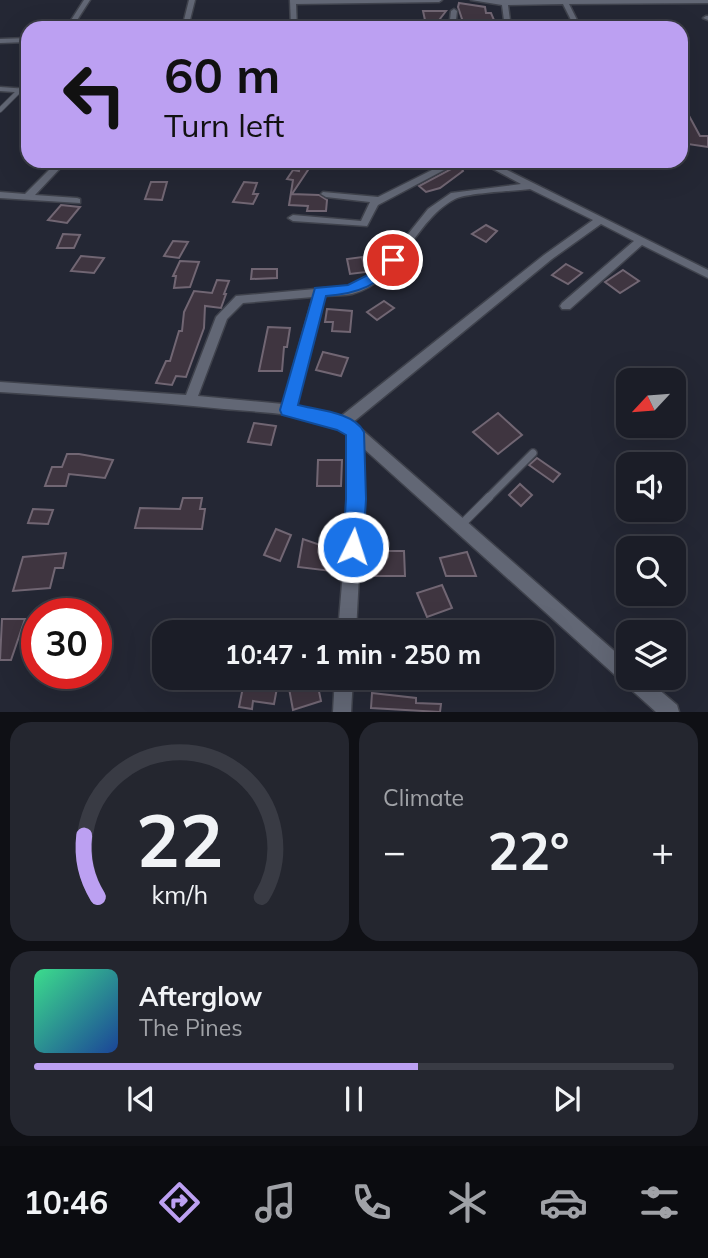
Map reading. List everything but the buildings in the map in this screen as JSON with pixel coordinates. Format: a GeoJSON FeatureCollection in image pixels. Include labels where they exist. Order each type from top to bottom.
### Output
{"type":"FeatureCollection","features":[{"type":"Feature","properties":{"kind":"street"},"geometry":{"type":"LineString","coordinates":[[74,21],[87,0]]}},
{"type":"Feature","properties":{"kind":"street"},"geometry":{"type":"LineString","coordinates":[[186,21],[192,0]]}},
{"type":"Feature","properties":{"kind":"street"},"geometry":{"type":"LineString","coordinates":[[294,21],[293,1],[439,0]]}},
{"type":"Feature","properties":{"kind":"street"},"geometry":{"type":"LineString","coordinates":[[474,0],[505,3],[708,1]]}},
{"type":"Feature","properties":{"kind":"street"},"geometry":{"type":"LineString","coordinates":[[565,2],[574,21]]}},
{"type":"Feature","properties":{"kind":"street"},"geometry":{"type":"LineString","coordinates":[[505,3],[507,21]]}},
{"type":"Feature","properties":{"kind":"street"},"geometry":{"type":"LineString","coordinates":[[453,21],[454,11]]}},
{"type":"Feature","properties":{"kind":"street"},"geometry":{"type":"LineString","coordinates":[[0,41],[21,40]]}},
{"type":"Feature","properties":{"kind":"street"},"geometry":{"type":"LineString","coordinates":[[0,89],[21,90]]}},
{"type":"Feature","properties":{"kind":"street"},"geometry":{"type":"LineString","coordinates":[[28,197],[56,168]]}},
{"type":"Feature","properties":{"kind":"street"},"geometry":{"type":"LineString","coordinates":[[293,218],[364,224],[368,222],[374,203],[443,168]]}},
{"type":"Feature","properties":{"kind":"street"},"geometry":{"type":"LineString","coordinates":[[496,168],[708,274]]}},
{"type":"Feature","properties":{"kind":"street"},"geometry":{"type":"LineString","coordinates":[[190,400],[222,317],[240,299],[351,290],[375,277],[393,260],[431,211],[454,195],[531,186]]}},
{"type":"Feature","properties":{"kind":"street"},"geometry":{"type":"LineString","coordinates":[[326,194],[379,200]]}},
{"type":"Feature","properties":{"kind":"street"},"geometry":{"type":"LineString","coordinates":[[0,195],[77,201]]}},
{"type":"Feature","properties":{"kind":"street"},"geometry":{"type":"LineString","coordinates":[[348,428],[548,257],[600,220]]}},
{"type":"Feature","properties":{"kind":"street"},"geometry":{"type":"LineString","coordinates":[[566,306],[641,241]]}},
{"type":"Feature","properties":{"kind":"street"},"geometry":{"type":"LineString","coordinates":[[288,410],[320,292]]}},
{"type":"Feature","properties":{"kind":"street"},"geometry":{"type":"LineString","coordinates":[[0,387],[190,400],[288,410],[348,428],[616,664]]}},
{"type":"Feature","properties":{"kind":"street"},"geometry":{"type":"LineString","coordinates":[[348,428],[356,499],[348,620]]}},
{"type":"Feature","properties":{"kind":"street"},"geometry":{"type":"LineString","coordinates":[[342,712],[343,690]]}},
{"type":"Feature","properties":{"kind":"street"},"geometry":{"type":"LineString","coordinates":[[645,690],[670,712]]}},
{"type":"Feature","properties":{"kind":"lane"},"geometry":{"type":"LineString","coordinates":[[0,110],[21,92]]}},
{"type":"Feature","properties":{"kind":"lane"},"geometry":{"type":"LineString","coordinates":[[460,526],[533,453]]}},
{"type":"Feature","properties":{"kind":"route"},"geometry":{"type":"LineString","coordinates":[[353,547],[356,499],[355,432],[326,418],[288,410],[320,292],[351,290],[375,277],[393,260]]}}]}
